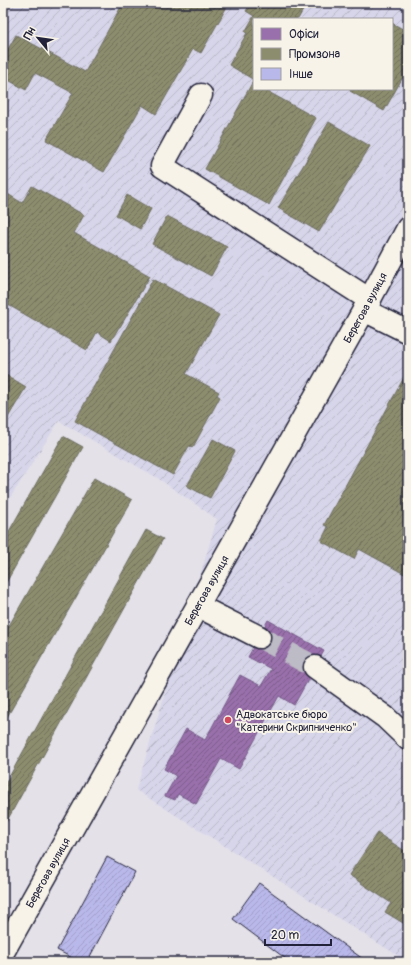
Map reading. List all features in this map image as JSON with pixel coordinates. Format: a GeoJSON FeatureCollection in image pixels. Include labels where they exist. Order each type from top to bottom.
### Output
{"type":"FeatureCollection","features":[{"type":"Feature","properties":{"kind":"street"},"geometry":{"type":"LineString","coordinates":[[201,95],[162,166],[408,332]]}},
{"type":"Feature","properties":{"kind":"street","name":"Берегова вулиця"},"geometry":{"type":"LineString","coordinates":[[3,952],[367,305],[408,228]]}},
{"type":"Feature","properties":{"kind":"street"},"geometry":{"type":"LineString","coordinates":[[198,606],[259,637]]}},
{"type":"Feature","properties":{"kind":"street"},"geometry":{"type":"LineString","coordinates":[[315,667],[385,717],[408,739]]}},
{"type":"Feature","properties":{"kind":"shaded area"},"geometry":{"type":"Polygon","coordinates":[[[3,3],[408,3],[408,962],[136,790],[217,519],[156,477],[59,421],[3,509],[3,3]]]}},
{"type":"Feature","properties":{"kind":"building: Офіси"},"geometry":{"type":"Polygon","coordinates":[[[268,620],[324,651],[294,705],[279,696],[239,769],[221,759],[196,804],[178,794],[175,800],[165,796],[176,776],[164,769],[186,729],[205,740],[240,675],[261,686],[271,669],[248,657],[268,620]]]}},
{"type":"Feature","properties":{"kind":"building: Промзона"},"geometry":{"type":"Polygon","coordinates":[[[123,3],[229,3],[201,53],[193,49],[156,114],[142,105],[104,172],[46,140],[73,93],[35,73],[26,90],[3,77],[3,58],[16,35],[85,72],[123,3]]]}},
{"type":"Feature","properties":{"kind":"building: Промзона"},"geometry":{"type":"Polygon","coordinates":[[[251,3],[307,3],[299,18],[253,18],[253,79],[229,65],[247,33],[245,32],[254,16],[246,11],[251,3]]]}},
{"type":"Feature","properties":{"kind":"building: Промзона"},"geometry":{"type":"Polygon","coordinates":[[[393,24],[408,32],[408,68],[384,111],[350,91],[393,90],[393,24]]]}},
{"type":"Feature","properties":{"kind":"building: Промзона"},"geometry":{"type":"Polygon","coordinates":[[[252,83],[253,90],[265,90],[316,118],[269,205],[205,169],[252,83]]]}},
{"type":"Feature","properties":{"kind":"building: Промзона"},"geometry":{"type":"Polygon","coordinates":[[[329,122],[370,146],[319,232],[278,208],[329,122]]]}},
{"type":"Feature","properties":{"kind":"building: Промзона"},"geometry":{"type":"Polygon","coordinates":[[[32,186],[84,215],[74,233],[150,276],[111,341],[97,332],[87,350],[3,302],[3,191],[22,203],[32,186]]]}},
{"type":"Feature","properties":{"kind":"building: Промзона"},"geometry":{"type":"Polygon","coordinates":[[[127,195],[151,209],[140,229],[116,215],[127,195]]]}},
{"type":"Feature","properties":{"kind":"building: Промзона"},"geometry":{"type":"Polygon","coordinates":[[[167,216],[227,247],[211,276],[152,244],[167,216]]]}},
{"type":"Feature","properties":{"kind":"building: Промзона"},"geometry":{"type":"Polygon","coordinates":[[[153,279],[219,315],[186,374],[219,392],[217,395],[220,397],[193,447],[189,446],[173,475],[75,421],[153,279]]]}},
{"type":"Feature","properties":{"kind":"building: Промзона"},"geometry":{"type":"Polygon","coordinates":[[[408,370],[408,576],[359,549],[354,559],[321,541],[328,527],[324,525],[408,370]]]}},
{"type":"Feature","properties":{"kind":"building: Промзона"},"geometry":{"type":"Polygon","coordinates":[[[3,373],[26,387],[3,426],[3,373]]]}},
{"type":"Feature","properties":{"kind":"building: Промзона"},"geometry":{"type":"Polygon","coordinates":[[[63,436],[83,447],[3,588],[3,542],[63,436]]]}},
{"type":"Feature","properties":{"kind":"building: Промзона"},"geometry":{"type":"Polygon","coordinates":[[[213,439],[235,451],[210,498],[187,486],[213,439]]]}},
{"type":"Feature","properties":{"kind":"building: Промзона"},"geometry":{"type":"Polygon","coordinates":[[[94,478],[132,500],[3,724],[3,636],[94,478]]]}},
{"type":"Feature","properties":{"kind":"building: Промзона"},"geometry":{"type":"Polygon","coordinates":[[[146,530],[163,539],[3,828],[3,788],[146,530]]]}},
{"type":"Feature","properties":{"kind":"building: Промзона"},"geometry":{"type":"Polygon","coordinates":[[[377,833],[408,853],[408,926],[385,912],[391,903],[349,875],[377,833]]]}},
{"type":"Feature","properties":{"kind":"building: Інше"},"geometry":{"type":"Polygon","coordinates":[[[107,857],[135,872],[87,962],[80,962],[57,950],[107,857]]]}},
{"type":"Feature","properties":{"kind":"building: Інше"},"geometry":{"type":"Polygon","coordinates":[[[259,883],[367,962],[290,962],[233,919],[259,883]]]}},
{"type":"Feature","properties":{"kind":"tunnel"},"geometry":{"type":"LineString","coordinates":[[259,637],[315,667]]}},
{"type":"Feature","properties":{"kind":"place","name":"Адвокатське бюро \"Катерини Скрипниченко\""},"geometry":{"type":"Point","coordinates":[228,720]}}]}
